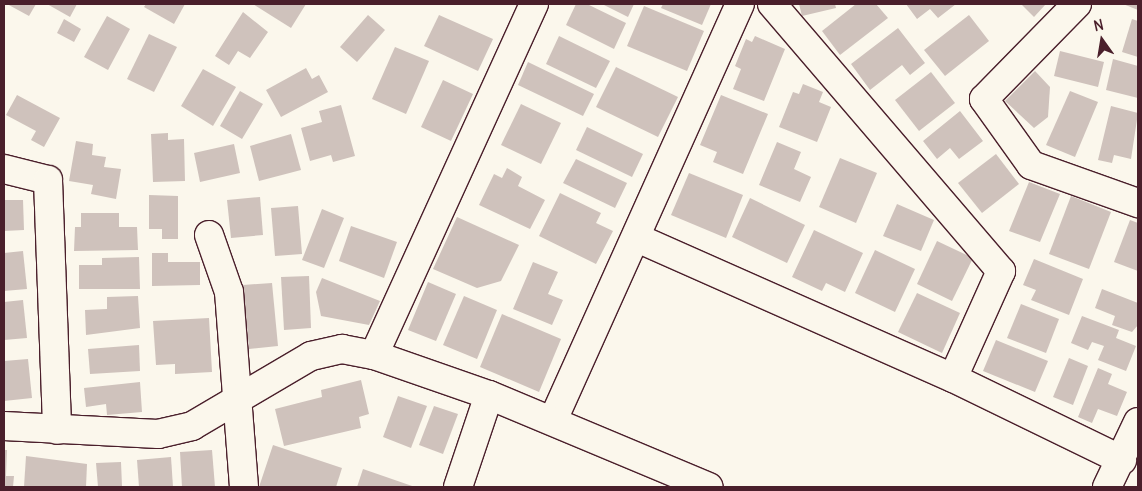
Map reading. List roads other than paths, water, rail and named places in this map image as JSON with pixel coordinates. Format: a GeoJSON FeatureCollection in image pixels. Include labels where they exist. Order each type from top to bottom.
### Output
{"type":"FeatureCollection","features":[{"type":"Feature","properties":{"kind":"street"},"geometry":{"type":"LineString","coordinates":[[374,355],[534,4]]}},
{"type":"Feature","properties":{"kind":"street"},"geometry":{"type":"LineString","coordinates":[[553,420],[637,238],[740,4]]}},
{"type":"Feature","properties":{"kind":"street"},"geometry":{"type":"LineString","coordinates":[[772,4],[1001,271],[953,378]]}},
{"type":"Feature","properties":{"kind":"street"},"geometry":{"type":"LineString","coordinates":[[1077,4],[984,99],[1031,164],[1138,203]]}},
{"type":"Feature","properties":{"kind":"street"},"geometry":{"type":"LineString","coordinates":[[4,169],[48,180],[57,430]]}},
{"type":"Feature","properties":{"kind":"street"},"geometry":{"type":"LineString","coordinates":[[209,235],[229,292],[234,403],[244,487]]}},
{"type":"Feature","properties":{"kind":"street"},"geometry":{"type":"LineString","coordinates":[[637,238],[953,378],[1122,460]]}},
{"type":"Feature","properties":{"kind":"street"},"geometry":{"type":"LineString","coordinates":[[4,426],[158,434],[192,426],[311,356],[342,349],[374,355],[489,395],[553,420],[709,487]]}},
{"type":"Feature","properties":{"kind":"street"},"geometry":{"type":"LineString","coordinates":[[458,487],[489,395]]}},
{"type":"Feature","properties":{"kind":"street"},"geometry":{"type":"LineString","coordinates":[[1107,487],[1122,460],[1138,422]]}}]}
